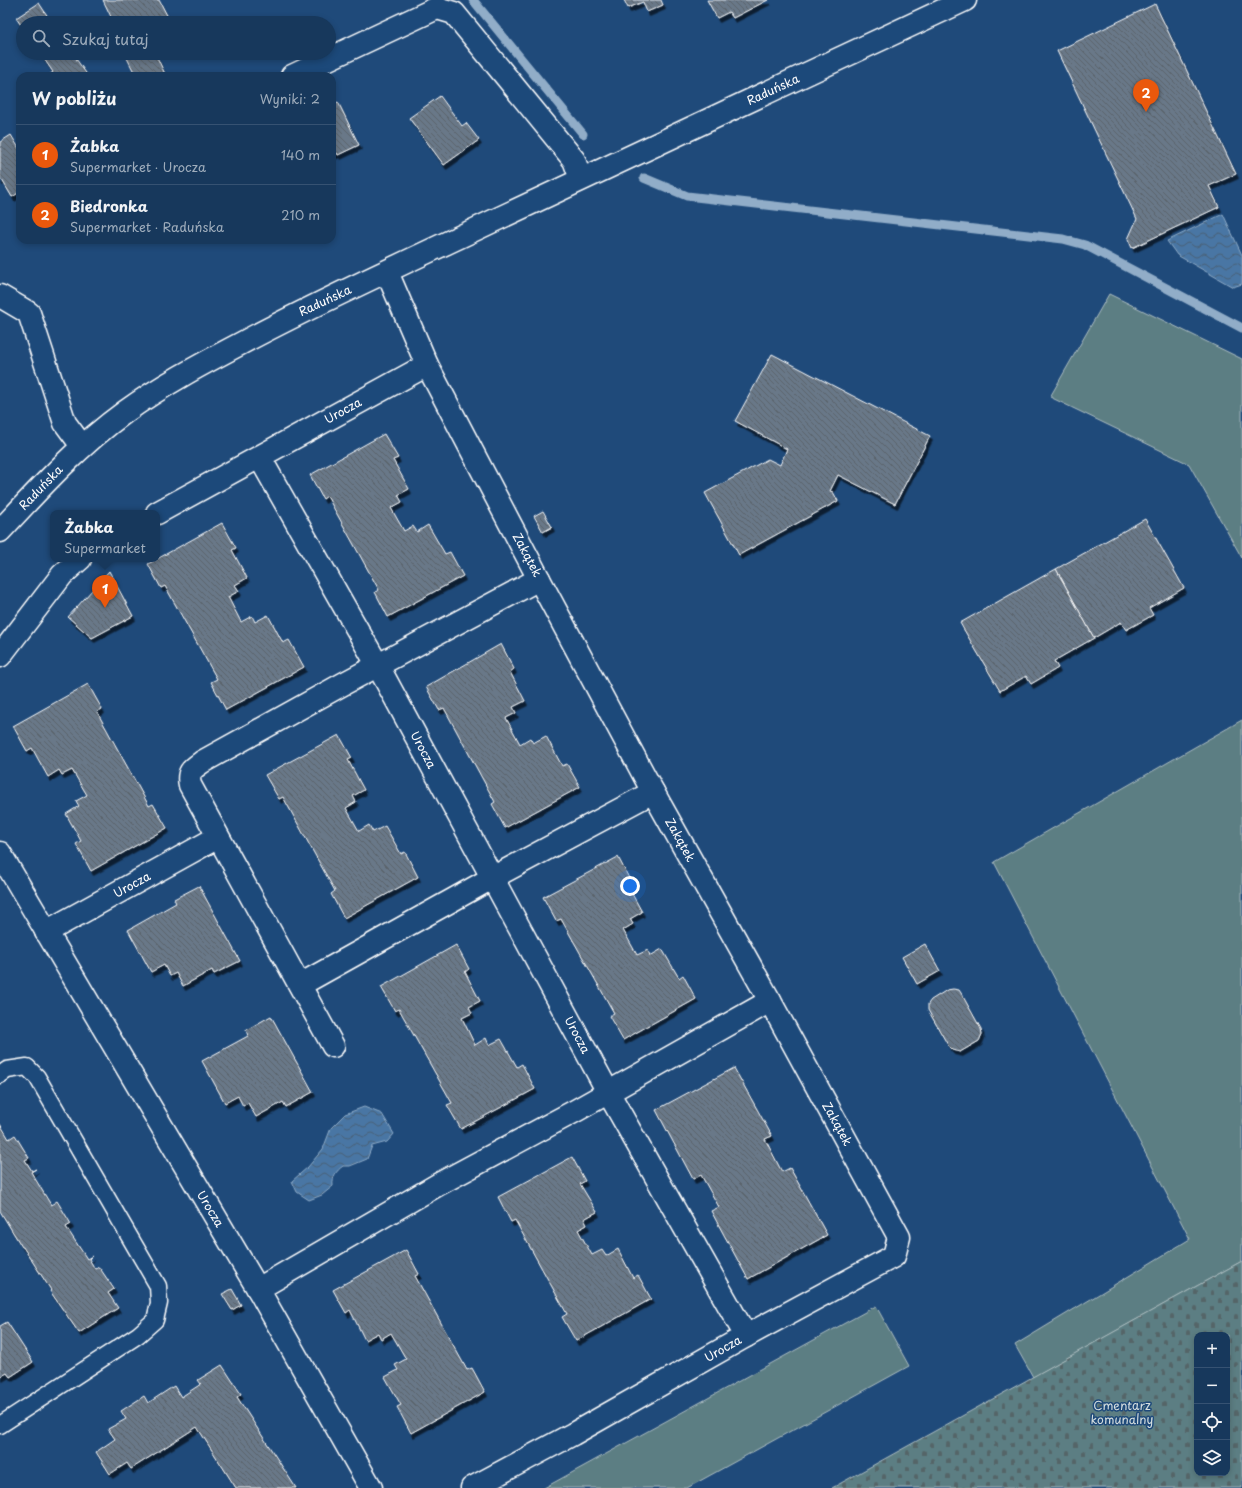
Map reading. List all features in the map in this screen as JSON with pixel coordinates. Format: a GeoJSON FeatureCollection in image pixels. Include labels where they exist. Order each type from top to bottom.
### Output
{"type":"FeatureCollection","features":[{"type":"Feature","properties":{"kind":"street","name":"Raduńska"},"geometry":{"type":"LineString","coordinates":[[0,531],[82,446],[124,413],[180,376],[280,322],[581,179],[965,0]]}},
{"type":"Feature","properties":{"kind":"street"},"geometry":{"type":"LineString","coordinates":[[336,55],[437,8],[454,13],[574,160],[581,179]]}},
{"type":"Feature","properties":{"kind":"street"},"geometry":{"type":"LineString","coordinates":[[301,72],[326,60]]}},
{"type":"Feature","properties":{"kind":"street","name":"Zakątek"},"geometry":{"type":"LineString","coordinates":[[387,272],[427,365],[539,579],[653,792],[770,1001],[899,1237],[894,1256],[746,1336]]}},
{"type":"Feature","properties":{"kind":"street"},"geometry":{"type":"LineString","coordinates":[[0,296],[29,313],[65,423],[82,446]]}},
{"type":"Feature","properties":{"kind":"street","name":"Urocza"},"geometry":{"type":"LineString","coordinates":[[160,511],[260,458],[427,365]]}},
{"type":"Feature","properties":{"kind":"street","name":"Urocza"},"geometry":{"type":"LineString","coordinates":[[260,458],[378,666],[608,1092],[746,1336],[573,1434],[472,1488]]}},
{"type":"Feature","properties":{"kind":"street"},"geometry":{"type":"LineString","coordinates":[[0,656],[62,575],[77,562]]}},
{"type":"Feature","properties":{"kind":"street"},"geometry":{"type":"LineString","coordinates":[[333,1046],[218,837],[190,785],[188,777],[192,769],[202,762],[539,579]]}},
{"type":"Feature","properties":{"kind":"street"},"geometry":{"type":"LineString","coordinates":[[300,985],[492,878],[653,792]]}},
{"type":"Feature","properties":{"kind":"street","name":"Urocza"},"geometry":{"type":"LineString","coordinates":[[46,932],[218,837]]}},
{"type":"Feature","properties":{"kind":"street","name":"Urocza"},"geometry":{"type":"LineString","coordinates":[[0,853],[258,1289],[371,1488]]}},
{"type":"Feature","properties":{"kind":"street"},"geometry":{"type":"LineString","coordinates":[[258,1289],[439,1184],[608,1092],[770,1001]]}},
{"type":"Feature","properties":{"kind":"lane"},"geometry":{"type":"LineString","coordinates":[[0,1075],[7,1070],[27,1067],[37,1077],[158,1286],[159,1302],[155,1320],[138,1335],[0,1425]]}},
{"type":"Feature","properties":{"kind":"green space"},"geometry":{"type":"Polygon","coordinates":[[[1109,294],[1242,359],[1242,558],[1189,464],[1050,397],[1109,294]]]}},
{"type":"Feature","properties":{"kind":"green space"},"geometry":{"type":"Polygon","coordinates":[[[1242,720],[1242,1261],[1033,1377],[1015,1345],[1190,1239],[994,862],[1242,720]]]}},
{"type":"Feature","properties":{"kind":"green space","name":"Cmentarz komunalny"},"geometry":{"type":"Polygon","coordinates":[[[1242,1261],[1242,1488],[832,1488],[1242,1261]]]}},
{"type":"Feature","properties":{"kind":"green space"},"geometry":{"type":"Polygon","coordinates":[[[876,1306],[909,1366],[687,1488],[544,1488],[876,1306]]]}},
{"type":"Feature","properties":{"kind":"water"},"geometry":{"type":"Polygon","coordinates":[[[1223,214],[1242,255],[1242,284],[1233,287],[1177,255],[1167,241],[1223,214]]]}},
{"type":"Feature","properties":{"kind":"water"},"geometry":{"type":"Polygon","coordinates":[[[364,1107],[382,1114],[394,1134],[387,1142],[372,1146],[367,1159],[350,1166],[343,1166],[336,1172],[333,1186],[322,1195],[309,1200],[297,1192],[292,1181],[308,1167],[323,1149],[331,1128],[345,1114],[364,1107]]]}},
{"type":"Feature","properties":{"kind":"building"},"geometry":{"type":"Polygon","coordinates":[[[103,0],[159,0],[167,16],[111,16],[103,0]]]}},
{"type":"Feature","properties":{"kind":"building"},"geometry":{"type":"Polygon","coordinates":[[[624,0],[661,0],[663,5],[647,12],[643,2],[628,8],[624,0]]]}},
{"type":"Feature","properties":{"kind":"building"},"geometry":{"type":"Polygon","coordinates":[[[707,0],[768,0],[733,18],[729,12],[717,18],[707,0]]]}},
{"type":"Feature","properties":{"kind":"building"},"geometry":{"type":"Polygon","coordinates":[[[39,3],[47,16],[19,16],[39,3]]]}},
{"type":"Feature","properties":{"kind":"building"},"geometry":{"type":"Polygon","coordinates":[[[1155,4],[1236,174],[1209,186],[1219,207],[1132,248],[1128,239],[1137,219],[1057,51],[1155,4]]]}},
{"type":"Feature","properties":{"kind":"building"},"geometry":{"type":"Polygon","coordinates":[[[45,60],[77,60],[85,72],[53,72],[45,60]]]}},
{"type":"Feature","properties":{"kind":"building"},"geometry":{"type":"Polygon","coordinates":[[[128,60],[158,60],[164,72],[134,72],[128,60]]]}},
{"type":"Feature","properties":{"kind":"building"},"geometry":{"type":"Polygon","coordinates":[[[440,96],[462,126],[466,123],[479,140],[444,165],[409,118],[440,96]]]}},
{"type":"Feature","properties":{"kind":"building"},"geometry":{"type":"Polygon","coordinates":[[[338,102],[359,145],[338,155],[336,153],[336,103],[338,102]]]}},
{"type":"Feature","properties":{"kind":"building"},"geometry":{"type":"Polygon","coordinates":[[[11,135],[16,143],[16,194],[12,197],[2,180],[0,181],[0,142],[11,135]]]}},
{"type":"Feature","properties":{"kind":"building"},"geometry":{"type":"Polygon","coordinates":[[[772,354],[930,436],[895,504],[838,475],[830,491],[833,492],[838,501],[739,555],[705,493],[768,459],[780,465],[787,449],[735,421],[772,354]]]}},
{"type":"Feature","properties":{"kind":"building"},"geometry":{"type":"Polygon","coordinates":[[[384,434],[398,458],[393,460],[409,489],[398,495],[402,502],[391,508],[404,531],[413,526],[417,532],[428,525],[445,554],[450,552],[463,576],[388,617],[375,592],[379,590],[327,496],[323,499],[310,475],[384,434]]]}},
{"type":"Feature","properties":{"kind":"building"},"geometry":{"type":"Polygon","coordinates":[[[543,511],[552,527],[543,532],[534,516],[543,511]]]}},
{"type":"Feature","properties":{"kind":"building"},"geometry":{"type":"Polygon","coordinates":[[[1145,519],[1184,588],[1149,608],[1153,615],[1126,630],[1121,622],[1094,638],[1056,569],[1145,519]]]}},
{"type":"Feature","properties":{"kind":"building"},"geometry":{"type":"Polygon","coordinates":[[[222,523],[236,548],[232,550],[247,578],[235,585],[239,591],[228,597],[241,622],[252,616],[255,622],[268,615],[283,643],[289,640],[304,667],[226,710],[211,682],[217,679],[165,586],[161,588],[148,564],[152,562],[160,562],[160,557],[222,523]]]}},
{"type":"Feature","properties":{"kind":"building"},"geometry":{"type":"Polygon","coordinates":[[[1056,569],[1094,638],[1054,661],[1058,668],[1031,684],[1026,676],[1000,691],[960,623],[1056,569]]]}},
{"type":"Feature","properties":{"kind":"building"},"geometry":{"type":"Polygon","coordinates":[[[109,571],[133,616],[92,638],[68,617],[109,571]]]}},
{"type":"Feature","properties":{"kind":"building"},"geometry":{"type":"Polygon","coordinates":[[[501,644],[514,669],[510,672],[525,701],[513,707],[516,713],[506,718],[520,744],[530,738],[533,743],[546,736],[562,766],[567,764],[580,787],[505,828],[492,804],[495,802],[444,708],[439,710],[426,687],[501,644]]]}},
{"type":"Feature","properties":{"kind":"building"},"geometry":{"type":"Polygon","coordinates":[[[88,684],[102,709],[97,712],[149,806],[153,804],[167,828],[91,871],[76,844],[81,841],[66,814],[79,806],[76,801],[87,795],[72,770],[62,775],[59,770],[48,777],[32,748],[27,751],[13,726],[88,684]]]}},
{"type":"Feature","properties":{"kind":"building"},"geometry":{"type":"Polygon","coordinates":[[[339,735],[352,758],[348,760],[364,790],[353,796],[356,802],[346,808],[359,831],[369,825],[373,832],[385,826],[401,854],[405,852],[418,877],[344,918],[331,894],[335,891],[283,797],[279,799],[265,775],[339,735]]]}},
{"type":"Feature","properties":{"kind":"building"},"geometry":{"type":"Polygon","coordinates":[[[618,857],[630,880],[626,883],[642,912],[630,919],[633,924],[623,930],[637,955],[648,950],[650,956],[662,949],[679,978],[683,975],[696,999],[623,1040],[609,1016],[614,1013],[561,919],[556,921],[543,897],[618,857]]]}},
{"type":"Feature","properties":{"kind":"building"},"geometry":{"type":"Polygon","coordinates":[[[199,886],[240,961],[214,974],[212,970],[183,986],[176,973],[170,976],[164,965],[151,972],[128,930],[176,903],[174,899],[199,886]]]}},
{"type":"Feature","properties":{"kind":"building"},"geometry":{"type":"Polygon","coordinates":[[[925,944],[940,971],[917,984],[902,957],[925,944]]]}},
{"type":"Feature","properties":{"kind":"building"},"geometry":{"type":"Polygon","coordinates":[[[456,945],[469,969],[465,972],[480,1001],[469,1007],[472,1013],[462,1018],[475,1045],[486,1038],[489,1045],[501,1039],[517,1067],[522,1064],[535,1089],[461,1129],[447,1105],[452,1103],[399,1009],[395,1011],[381,987],[456,945]]]}},
{"type":"Feature","properties":{"kind":"building"},"geometry":{"type":"Polygon","coordinates":[[[947,990],[959,990],[961,993],[981,1029],[982,1034],[979,1041],[960,1052],[952,1050],[949,1047],[928,1010],[928,1004],[931,1000],[947,990]]]}},
{"type":"Feature","properties":{"kind":"building"},"geometry":{"type":"Polygon","coordinates":[[[271,1016],[313,1092],[286,1107],[283,1102],[256,1117],[248,1103],[243,1106],[238,1096],[225,1103],[202,1061],[248,1036],[246,1030],[271,1016]]]}},
{"type":"Feature","properties":{"kind":"building"},"geometry":{"type":"Polygon","coordinates":[[[734,1068],[772,1136],[765,1139],[782,1172],[790,1168],[827,1235],[748,1279],[711,1211],[719,1207],[701,1175],[693,1179],[656,1110],[734,1068]]]}},
{"type":"Feature","properties":{"kind":"building"},"geometry":{"type":"Polygon","coordinates":[[[0,1124],[9,1139],[15,1135],[29,1158],[25,1160],[32,1171],[36,1169],[31,1172],[51,1205],[57,1201],[71,1224],[66,1227],[87,1259],[92,1256],[89,1259],[95,1269],[99,1267],[114,1289],[108,1293],[118,1308],[79,1333],[50,1291],[51,1290],[0,1211],[0,1124]]]}},
{"type":"Feature","properties":{"kind":"building"},"geometry":{"type":"Polygon","coordinates":[[[572,1157],[585,1181],[580,1184],[597,1212],[584,1219],[587,1225],[578,1230],[592,1255],[602,1250],[606,1256],[618,1249],[633,1278],[638,1275],[651,1299],[576,1341],[562,1317],[567,1314],[515,1220],[511,1222],[498,1197],[572,1157]]]}},
{"type":"Feature","properties":{"kind":"building"},"geometry":{"type":"Polygon","coordinates":[[[406,1250],[419,1274],[415,1276],[467,1370],[472,1368],[485,1392],[411,1433],[397,1407],[401,1405],[385,1377],[398,1370],[395,1365],[406,1359],[391,1333],[381,1339],[378,1333],[365,1340],[350,1310],[346,1313],[333,1290],[406,1250]]]}},
{"type":"Feature","properties":{"kind":"building"},"geometry":{"type":"Polygon","coordinates":[[[232,1289],[241,1305],[232,1310],[222,1294],[232,1289]]]}},
{"type":"Feature","properties":{"kind":"building"},"geometry":{"type":"Polygon","coordinates":[[[7,1322],[33,1362],[10,1377],[7,1373],[0,1377],[0,1326],[7,1322]]]}},
{"type":"Feature","properties":{"kind":"building"},"geometry":{"type":"Polygon","coordinates":[[[222,1365],[241,1394],[237,1397],[296,1488],[236,1488],[197,1427],[131,1469],[127,1463],[110,1474],[96,1452],[115,1439],[108,1429],[126,1419],[121,1411],[144,1396],[148,1403],[174,1386],[181,1397],[201,1384],[198,1380],[222,1365]]]}},
{"type":"Feature","properties":{"kind":"waterway"},"geometry":{"type":"LineString","coordinates":[[473,0],[583,134]]}},
{"type":"Feature","properties":{"kind":"waterway"},"geometry":{"type":"LineString","coordinates":[[644,178],[687,196],[1063,239],[1085,245],[1242,328]]}},
{"type":"Feature","properties":{"kind":"place","name":"Biedronka"},"geometry":{"type":"Point","coordinates":[1146,112]}},
{"type":"Feature","properties":{"kind":"place","name":"Żabka"},"geometry":{"type":"Point","coordinates":[105,608]}}]}
